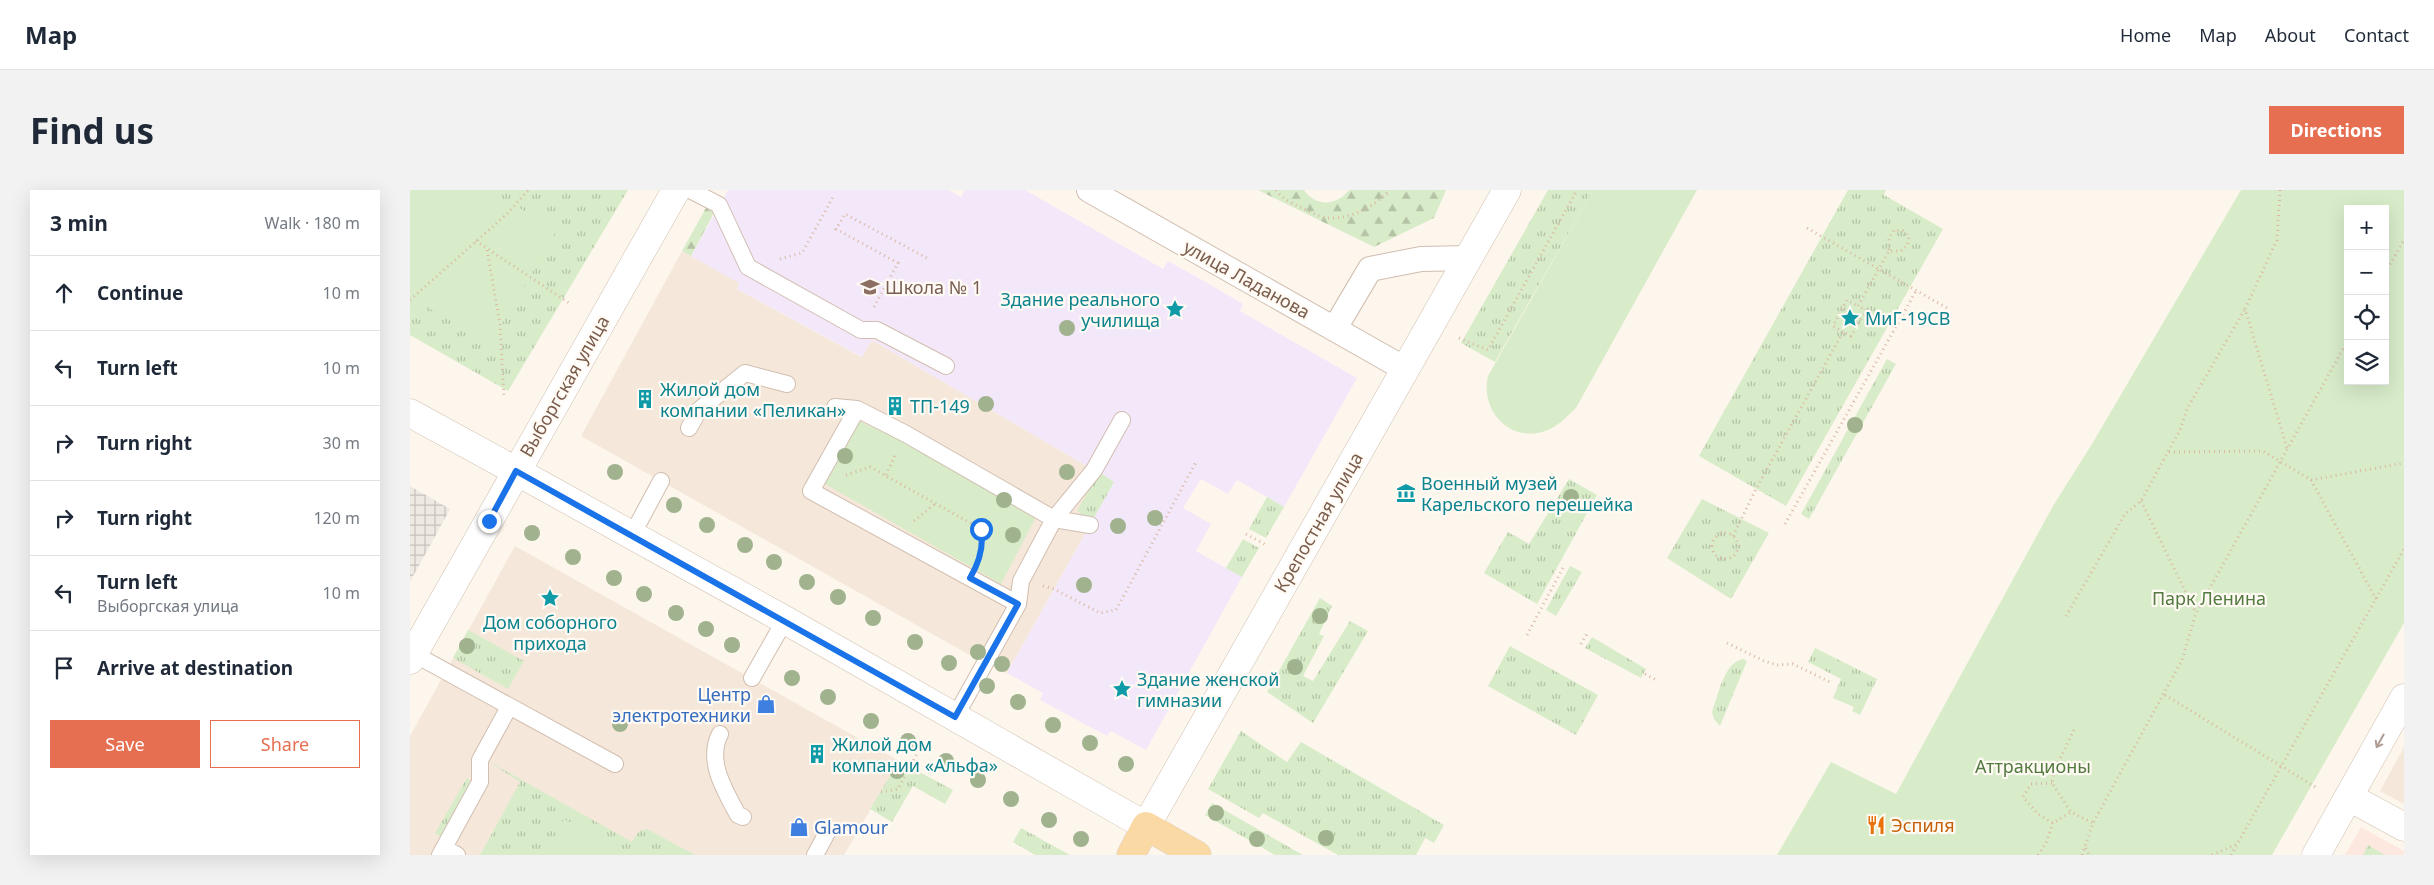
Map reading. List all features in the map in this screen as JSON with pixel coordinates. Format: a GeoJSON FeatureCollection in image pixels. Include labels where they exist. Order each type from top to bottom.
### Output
{"type":"FeatureCollection","features":[{"type":"Feature","properties":{"kind":"main road","name":"Крепостная улица"},"geometry":{"type":"LineString","coordinates":[[1130,855],[1146,826]]}},
{"type":"Feature","properties":{"kind":"main road"},"geometry":{"type":"LineString","coordinates":[[1146,826],[1197,855]]}},
{"type":"Feature","properties":{"kind":"street","name":"Выборгская улица"},"geometry":{"type":"LineString","coordinates":[[412,657],[676,190]]}},
{"type":"Feature","properties":{"kind":"street","name":"Крепостная улица"},"geometry":{"type":"LineString","coordinates":[[1146,826],[1507,190]]}},
{"type":"Feature","properties":{"kind":"street","name":"улица Ладанова"},"geometry":{"type":"LineString","coordinates":[[1104,194],[1405,369]]}},
{"type":"Feature","properties":{"kind":"street"},"geometry":{"type":"LineString","coordinates":[[1336,328],[1370,269],[1421,259],[1468,258]]}},
{"type":"Feature","properties":{"kind":"street"},"geometry":{"type":"LineString","coordinates":[[410,413],[785,620],[1146,826]]}},
{"type":"Feature","properties":{"kind":"street"},"geometry":{"type":"LineString","coordinates":[[2316,855],[2404,698]]}},
{"type":"Feature","properties":{"kind":"street"},"geometry":{"type":"LineString","coordinates":[[2348,797],[2404,827]]}},
{"type":"Feature","properties":{"kind":"lane"},"geometry":{"type":"LineString","coordinates":[[690,190],[719,205],[748,267],[861,330],[878,330],[946,366]]}},
{"type":"Feature","properties":{"kind":"lane"},"geometry":{"type":"LineString","coordinates":[[689,428],[699,410],[745,372],[787,384]]}},
{"type":"Feature","properties":{"kind":"lane"},"geometry":{"type":"LineString","coordinates":[[836,407],[857,409],[906,434],[1054,519],[1090,526]]}},
{"type":"Feature","properties":{"kind":"lane"},"geometry":{"type":"LineString","coordinates":[[857,409],[811,491],[1018,604]]}},
{"type":"Feature","properties":{"kind":"lane"},"geometry":{"type":"LineString","coordinates":[[955,717],[1018,604],[1021,581],[1054,519],[1094,470],[1122,420]]}},
{"type":"Feature","properties":{"kind":"lane"},"geometry":{"type":"LineString","coordinates":[[632,535],[661,481]]}},
{"type":"Feature","properties":{"kind":"lane"},"geometry":{"type":"LineString","coordinates":[[752,678],[785,620]]}},
{"type":"Feature","properties":{"kind":"lane"},"geometry":{"type":"LineString","coordinates":[[412,657],[509,706],[615,764]]}},
{"type":"Feature","properties":{"kind":"lane"},"geometry":{"type":"LineString","coordinates":[[447,853],[480,782],[480,760],[509,706]]}},
{"type":"Feature","properties":{"kind":"lane"},"geometry":{"type":"LineString","coordinates":[[720,734],[715,744],[716,762],[721,784],[738,815],[743,817]]}},
{"type":"Feature","properties":{"kind":"lane"},"geometry":{"type":"LineString","coordinates":[[809,853],[828,831]]}},
{"type":"Feature","properties":{"kind":"path"},"geometry":{"type":"LineString","coordinates":[[410,300],[508,213],[528,190]]}},
{"type":"Feature","properties":{"kind":"path"},"geometry":{"type":"LineString","coordinates":[[1276,190],[1295,205],[1326,218],[1351,215],[1379,202],[1390,190]]}},
{"type":"Feature","properties":{"kind":"path"},"geometry":{"type":"LineString","coordinates":[[1459,338],[1488,350],[1576,190]]}},
{"type":"Feature","properties":{"kind":"path"},"geometry":{"type":"LineString","coordinates":[[2066,616],[2125,514],[2141,501],[2180,430],[2187,409],[2245,309],[2277,240],[2280,190]]}},
{"type":"Feature","properties":{"kind":"path"},"geometry":{"type":"LineString","coordinates":[[748,267],[802,253],[833,197]]}},
{"type":"Feature","properties":{"kind":"path"},"geometry":{"type":"LineString","coordinates":[[861,330],[898,263],[836,229],[846,214],[927,258]]}},
{"type":"Feature","properties":{"kind":"path"},"geometry":{"type":"LineString","coordinates":[[1806,228],[1947,308]]}},
{"type":"Feature","properties":{"kind":"path"},"geometry":{"type":"LineString","coordinates":[[1858,306],[1888,251],[1889,238],[1894,230],[1903,231],[1909,237],[1908,246],[1901,251],[1888,251]]}},
{"type":"Feature","properties":{"kind":"path"},"geometry":{"type":"LineString","coordinates":[[2389,266],[2404,240]]}},
{"type":"Feature","properties":{"kind":"path"},"geometry":{"type":"LineString","coordinates":[[476,241],[569,303]]}},
{"type":"Feature","properties":{"kind":"path"},"geometry":{"type":"LineString","coordinates":[[487,250],[500,324],[504,398]]}},
{"type":"Feature","properties":{"kind":"path"},"geometry":{"type":"LineString","coordinates":[[1785,524],[1916,290]]}},
{"type":"Feature","properties":{"kind":"path"},"geometry":{"type":"LineString","coordinates":[[1848,300],[1858,306],[1866,310],[1851,336],[1833,326],[1848,300]]}},
{"type":"Feature","properties":{"kind":"path"},"geometry":{"type":"LineString","coordinates":[[2245,309],[2287,448]]}},
{"type":"Feature","properties":{"kind":"path"},"geometry":{"type":"LineString","coordinates":[[1733,536],[1756,489],[1843,332]]}},
{"type":"Feature","properties":{"kind":"path"},"geometry":{"type":"LineString","coordinates":[[2082,855],[2086,848],[2093,823],[2165,695],[2182,660],[2196,613],[2344,347]]}},
{"type":"Feature","properties":{"kind":"path"},"geometry":{"type":"LineString","coordinates":[[2168,452],[2263,451],[2311,480],[2376,599]]}},
{"type":"Feature","properties":{"kind":"path"},"geometry":{"type":"LineString","coordinates":[[1021,581],[1054,589],[1100,612],[1116,610],[1196,462]]}},
{"type":"Feature","properties":{"kind":"path"},"geometry":{"type":"LineString","coordinates":[[2311,480],[2404,463]]}},
{"type":"Feature","properties":{"kind":"path"},"geometry":{"type":"LineString","coordinates":[[828,500],[845,476],[870,467],[886,475],[981,529],[983,541],[975,570],[970,578]]}},
{"type":"Feature","properties":{"kind":"path"},"geometry":{"type":"LineString","coordinates":[[2141,501],[2196,613]]}},
{"type":"Feature","properties":{"kind":"path"},"geometry":{"type":"LineString","coordinates":[[1246,534],[1268,546]]}},
{"type":"Feature","properties":{"kind":"path"},"geometry":{"type":"LineString","coordinates":[[1720,534],[1733,536],[1737,542],[1736,554],[1731,558],[1718,558],[1712,546],[1715,539],[1720,534]]}},
{"type":"Feature","properties":{"kind":"path"},"geometry":{"type":"LineString","coordinates":[[2231,855],[2404,549]]}},
{"type":"Feature","properties":{"kind":"path"},"geometry":{"type":"LineString","coordinates":[[1527,635],[1564,566]]}},
{"type":"Feature","properties":{"kind":"path"},"geometry":{"type":"LineString","coordinates":[[1581,644],[1588,634]]}},
{"type":"Feature","properties":{"kind":"path"},"geometry":{"type":"LineString","coordinates":[[1727,643],[1764,661],[1777,665],[1793,664],[1832,684]]}},
{"type":"Feature","properties":{"kind":"path"},"geometry":{"type":"LineString","coordinates":[[1645,674],[1658,681]]}},
{"type":"Feature","properties":{"kind":"path"},"geometry":{"type":"LineString","coordinates":[[2165,695],[2317,788]]}},
{"type":"Feature","properties":{"kind":"path"},"geometry":{"type":"LineString","coordinates":[[2074,730],[2054,771],[2052,783],[2071,812],[2093,823]]}},
{"type":"Feature","properties":{"kind":"path"},"geometry":{"type":"LineString","coordinates":[[881,792],[898,789],[924,741]]}},
{"type":"Feature","properties":{"kind":"path"},"geometry":{"type":"LineString","coordinates":[[2052,783],[2032,784],[2023,797],[2038,814],[2053,823]]}},
{"type":"Feature","properties":{"kind":"path"},"geometry":{"type":"LineString","coordinates":[[2038,855],[2046,843],[2053,823],[2071,812]]}},
{"type":"Feature","properties":{"kind":"path"},"geometry":{"type":"LineString","coordinates":[[2212,855],[2237,844]]}},
{"type":"Feature","properties":{"kind":"path"},"geometry":{"type":"LineString","coordinates":[[2086,848],[2090,855]]}},
{"type":"Feature","properties":{"kind":"shaded area"},"geometry":{"type":"Polygon","coordinates":[[[728,190],[949,190],[961,197],[965,190],[1025,190],[1163,269],[1168,261],[1204,281],[1243,304],[1240,311],[1357,378],[1284,507],[1237,480],[1228,494],[1201,479],[1183,508],[1211,524],[1196,551],[1242,577],[1146,750],[1111,731],[1107,736],[1040,700],[1043,693],[1007,673],[1114,482],[872,340],[862,357],[737,289],[739,283],[691,256],[728,190]]]}},
{"type":"Feature","properties":{"kind":"shaded area"},"geometry":{"type":"Polygon","coordinates":[[[682,251],[740,283],[737,289],[861,357],[872,340],[1114,482],[1007,673],[966,653],[581,436],[682,251]]]}},
{"type":"Feature","properties":{"kind":"shaded area"},"geometry":{"type":"Polygon","coordinates":[[[410,486],[450,509],[410,582],[410,486]]]}},
{"type":"Feature","properties":{"kind":"shaded area"},"geometry":{"type":"Polygon","coordinates":[[[515,546],[899,761],[844,855],[410,855],[410,736],[515,546]]]}},
{"type":"Feature","properties":{"kind":"shaded area"},"geometry":{"type":"Polygon","coordinates":[[[2404,747],[2404,804],[2380,791],[2404,747]]]}},
{"type":"Feature","properties":{"kind":"shaded area"},"geometry":{"type":"Polygon","coordinates":[[[2361,827],[2404,851],[2404,855],[2345,855],[2361,827]]]}},
{"type":"Feature","properties":{"kind":"green space"},"geometry":{"type":"Polygon","coordinates":[[[410,190],[628,190],[508,391],[410,335],[410,190]]]}},
{"type":"Feature","properties":{"kind":"green space"},"geometry":{"type":"Polygon","coordinates":[[[410,190],[488,190],[557,230],[490,344],[410,297],[410,190]]]}},
{"type":"Feature","properties":{"kind":"green space"},"geometry":{"type":"Polygon","coordinates":[[[1258,190],[1304,190],[1309,196],[1320,202],[1332,202],[1349,190],[1446,190],[1434,218],[1374,247],[1258,190]]]}},
{"type":"Feature","properties":{"kind":"green space"},"geometry":{"type":"Polygon","coordinates":[[[1548,190],[1593,190],[1495,362],[1461,343],[1548,190]]]}},
{"type":"Feature","properties":{"kind":"green space"},"geometry":{"type":"Polygon","coordinates":[[[1593,190],[1697,190],[1576,408],[1550,429],[1532,434],[1520,432],[1509,428],[1493,412],[1487,389],[1488,376],[1593,190]]]}},
{"type":"Feature","properties":{"kind":"green space"},"geometry":{"type":"Polygon","coordinates":[[[1848,190],[1886,190],[1884,195],[1943,229],[1786,506],[1699,456],[1848,190]]]}},
{"type":"Feature","properties":{"kind":"green space","name":"Парк Ленина"},"geometry":{"type":"Polygon","coordinates":[[[2241,190],[2404,190],[2404,623],[2272,855],[1777,855],[1831,762],[1896,794],[2053,506],[2092,444],[2241,190]]]}},
{"type":"Feature","properties":{"kind":"green space"},"geometry":{"type":"Polygon","coordinates":[[[707,206],[715,211],[691,256],[682,251],[707,206]]]}},
{"type":"Feature","properties":{"kind":"green space"},"geometry":{"type":"Polygon","coordinates":[[[1887,359],[1896,364],[1809,519],[1801,514],[1887,359]]]}},
{"type":"Feature","properties":{"kind":"green space"},"geometry":{"type":"Polygon","coordinates":[[[859,421],[903,442],[1036,517],[1001,584],[825,484],[859,421]]]}},
{"type":"Feature","properties":{"kind":"green space"},"geometry":{"type":"Polygon","coordinates":[[[1099,472],[1114,482],[1092,521],[1077,511],[1099,472]]]}},
{"type":"Feature","properties":{"kind":"green space"},"geometry":{"type":"Polygon","coordinates":[[[1569,479],[1597,495],[1537,604],[1484,573],[1508,532],[1529,544],[1569,479]]]}},
{"type":"Feature","properties":{"kind":"green space"},"geometry":{"type":"Polygon","coordinates":[[[1267,497],[1284,507],[1266,538],[1249,529],[1267,497]]]}},
{"type":"Feature","properties":{"kind":"green space"},"geometry":{"type":"Polygon","coordinates":[[[1702,499],[1769,533],[1731,599],[1667,558],[1702,499]]]}},
{"type":"Feature","properties":{"kind":"green space"},"geometry":{"type":"Polygon","coordinates":[[[1243,539],[1259,548],[1242,577],[1226,568],[1243,539]]]}},
{"type":"Feature","properties":{"kind":"green space"},"geometry":{"type":"Polygon","coordinates":[[[1570,566],[1582,572],[1556,616],[1546,610],[1570,566]]]}},
{"type":"Feature","properties":{"kind":"green space"},"geometry":{"type":"Polygon","coordinates":[[[1320,598],[1332,606],[1319,634],[1324,636],[1303,676],[1313,681],[1350,621],[1368,631],[1313,723],[1267,692],[1320,598]]]}},
{"type":"Feature","properties":{"kind":"green space"},"geometry":{"type":"Polygon","coordinates":[[[468,630],[524,661],[508,689],[453,658],[468,630]]]}},
{"type":"Feature","properties":{"kind":"green space"},"geometry":{"type":"Polygon","coordinates":[[[1592,637],[1646,669],[1641,678],[1585,648],[1592,637]]]}},
{"type":"Feature","properties":{"kind":"green space"},"geometry":{"type":"Polygon","coordinates":[[[1510,646],[1598,695],[1576,735],[1488,686],[1510,646]]]}},
{"type":"Feature","properties":{"kind":"green space"},"geometry":{"type":"Polygon","coordinates":[[[1815,648],[1877,679],[1860,715],[1852,711],[1854,707],[1833,698],[1841,679],[1808,662],[1815,648]]]}},
{"type":"Feature","properties":{"kind":"green space"},"geometry":{"type":"Polygon","coordinates":[[[1743,659],[1747,661],[1720,726],[1714,719],[1712,712],[1719,689],[1731,666],[1736,661],[1743,659]]]}},
{"type":"Feature","properties":{"kind":"green space"},"geometry":{"type":"Polygon","coordinates":[[[1241,731],[1287,762],[1301,742],[1444,825],[1434,843],[1425,838],[1416,855],[1338,855],[1263,813],[1259,818],[1208,789],[1241,731]]]}},
{"type":"Feature","properties":{"kind":"green space"},"geometry":{"type":"Polygon","coordinates":[[[486,760],[632,842],[639,831],[647,829],[695,855],[480,855],[520,782],[486,760]]]}},
{"type":"Feature","properties":{"kind":"green space"},"geometry":{"type":"Polygon","coordinates":[[[899,761],[953,790],[945,804],[913,786],[892,822],[870,809],[899,761]]]}},
{"type":"Feature","properties":{"kind":"green space"},"geometry":{"type":"Polygon","coordinates":[[[467,778],[472,782],[441,837],[435,833],[467,778]]]}},
{"type":"Feature","properties":{"kind":"green space"},"geometry":{"type":"Polygon","coordinates":[[[1212,803],[1303,855],[1275,855],[1205,815],[1212,803]]]}},
{"type":"Feature","properties":{"kind":"green space"},"geometry":{"type":"Polygon","coordinates":[[[564,819],[629,855],[544,855],[564,819]]]}},
{"type":"Feature","properties":{"kind":"green space"},"geometry":{"type":"Polygon","coordinates":[[[1021,828],[1070,855],[1035,855],[1013,842],[1021,828]]]}},
{"type":"Feature","properties":{"kind":"green space"},"geometry":{"type":"Polygon","coordinates":[[[2368,845],[2385,855],[2363,855],[2368,845]]]}},
{"type":"Feature","properties":{"kind":"place","name":"Школа № 1"},"geometry":{"type":"Point","coordinates":[870,287]}},
{"type":"Feature","properties":{"kind":"place","name":"Здание реального училища"},"geometry":{"type":"Point","coordinates":[1175,309]}},
{"type":"Feature","properties":{"kind":"place","name":"МиГ-19СВ"},"geometry":{"type":"Point","coordinates":[1850,318]}},
{"type":"Feature","properties":{"kind":"place","name":"Жилой дом компании «Пеликан»"},"geometry":{"type":"Point","coordinates":[645,399]}},
{"type":"Feature","properties":{"kind":"place","name":"ТП-149"},"geometry":{"type":"Point","coordinates":[895,406]}},
{"type":"Feature","properties":{"kind":"place","name":"Военный музей Карельского перешейка"},"geometry":{"type":"Point","coordinates":[1406,493]}},
{"type":"Feature","properties":{"kind":"place","name":"Дом соборного прихода"},"geometry":{"type":"Point","coordinates":[550,598]}},
{"type":"Feature","properties":{"kind":"place","name":"Здание женской гимназии"},"geometry":{"type":"Point","coordinates":[1122,689]}},
{"type":"Feature","properties":{"kind":"place","name":"Центр электротехники"},"geometry":{"type":"Point","coordinates":[766,704]}},
{"type":"Feature","properties":{"kind":"place","name":"Жилой дом компании «Альфа»"},"geometry":{"type":"Point","coordinates":[817,754]}},
{"type":"Feature","properties":{"kind":"place","name":"Эспиля"},"geometry":{"type":"Point","coordinates":[1876,825]}},
{"type":"Feature","properties":{"kind":"place","name":"Glamour"},"geometry":{"type":"Point","coordinates":[799,827]}},
{"type":"Feature","properties":{"kind":"route"},"geometry":{"type":"LineString","coordinates":[[489,521],[516,471],[785,620],[955,717],[1018,604],[970,578],[975,570],[983,541],[981,529]]}},
{"type":"Feature","properties":{"kind":"park label","name":"Аттракционы"},"geometry":{"type":"Point","coordinates":[2033,766]}}]}
